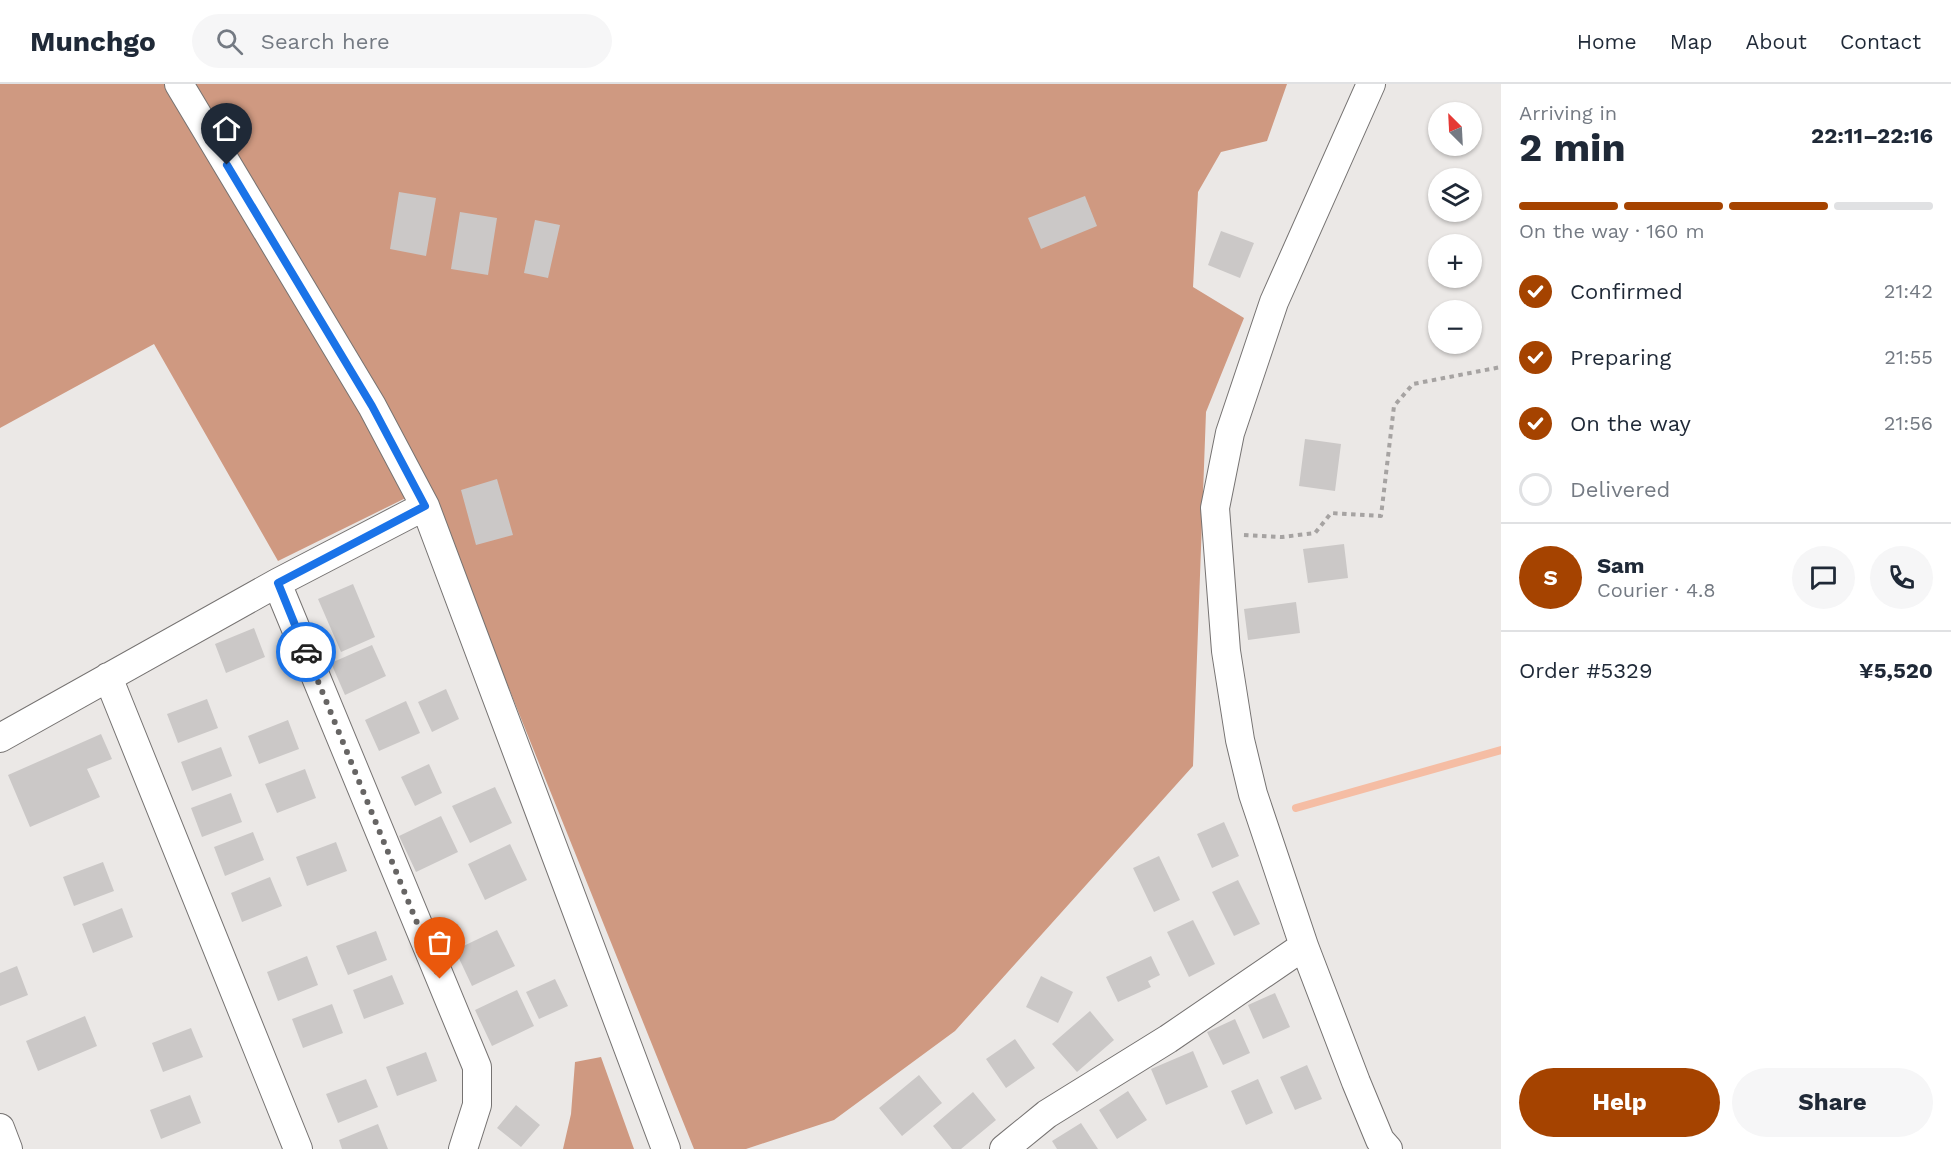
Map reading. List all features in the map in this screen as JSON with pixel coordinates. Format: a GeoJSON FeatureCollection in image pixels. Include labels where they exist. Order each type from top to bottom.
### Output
{"type":"FeatureCollection","features":[{"type":"Feature","properties":{"kind":"street"},"geometry":{"type":"LineString","coordinates":[[179,84],[372,406],[425,506],[666,1149]]}},
{"type":"Feature","properties":{"kind":"street"},"geometry":{"type":"LineString","coordinates":[[1371,84],[1274,302],[1230,433],[1215,508],[1226,651],[1240,740],[1253,794],[1304,946],[1356,1082],[1380,1140],[1388,1149]]}},
{"type":"Feature","properties":{"kind":"street"},"geometry":{"type":"LineString","coordinates":[[0,738],[278,583],[425,506]]}},
{"type":"Feature","properties":{"kind":"street"},"geometry":{"type":"LineString","coordinates":[[278,583],[477,1067],[477,1106],[463,1149]]}},
{"type":"Feature","properties":{"kind":"street"},"geometry":{"type":"LineString","coordinates":[[108,677],[298,1149]]}},
{"type":"Feature","properties":{"kind":"street"},"geometry":{"type":"LineString","coordinates":[[1004,1149],[1047,1114],[1168,1039],[1304,946]]}},
{"type":"Feature","properties":{"kind":"street"},"geometry":{"type":"LineString","coordinates":[[0,1128],[8,1149]]}},
{"type":"Feature","properties":{"kind":"path"},"geometry":{"type":"LineString","coordinates":[[1216,533],[1282,537],[1315,533],[1331,513],[1381,516],[1394,405],[1413,384],[1501,367]]}},
{"type":"Feature","properties":{"kind":"shaded area"},"geometry":{"type":"Polygon","coordinates":[[[0,84],[1287,84],[1267,141],[1221,152],[1198,192],[1193,287],[1244,318],[1206,412],[1193,766],[955,1031],[834,1120],[746,1149],[694,1149],[428,487],[278,561],[154,344],[0,428],[0,84]]]}},
{"type":"Feature","properties":{"kind":"shaded area"},"geometry":{"type":"Polygon","coordinates":[[[601,1057],[634,1149],[563,1149],[571,1114],[575,1062],[601,1057]]]}},
{"type":"Feature","properties":{"kind":"building"},"geometry":{"type":"Polygon","coordinates":[[[399,192],[436,198],[426,256],[390,249],[399,192]]]}},
{"type":"Feature","properties":{"kind":"building"},"geometry":{"type":"Polygon","coordinates":[[[1085,196],[1097,226],[1041,249],[1028,218],[1085,196]]]}},
{"type":"Feature","properties":{"kind":"building"},"geometry":{"type":"Polygon","coordinates":[[[460,212],[497,218],[488,275],[451,269],[460,212]]]}},
{"type":"Feature","properties":{"kind":"building"},"geometry":{"type":"Polygon","coordinates":[[[535,220],[560,225],[548,278],[524,273],[535,220]]]}},
{"type":"Feature","properties":{"kind":"building"},"geometry":{"type":"Polygon","coordinates":[[[1221,231],[1254,243],[1240,278],[1208,265],[1221,231]]]}},
{"type":"Feature","properties":{"kind":"building"},"geometry":{"type":"Polygon","coordinates":[[[1305,439],[1341,444],[1335,491],[1299,486],[1305,439]]]}},
{"type":"Feature","properties":{"kind":"building"},"geometry":{"type":"Polygon","coordinates":[[[497,479],[513,535],[476,545],[461,490],[497,479]]]}},
{"type":"Feature","properties":{"kind":"building"},"geometry":{"type":"Polygon","coordinates":[[[1344,544],[1348,578],[1308,583],[1303,549],[1344,544]]]}},
{"type":"Feature","properties":{"kind":"building"},"geometry":{"type":"Polygon","coordinates":[[[353,584],[375,637],[341,652],[318,599],[353,584]]]}},
{"type":"Feature","properties":{"kind":"building"},"geometry":{"type":"Polygon","coordinates":[[[1296,602],[1300,633],[1248,640],[1244,609],[1296,602]]]}},
{"type":"Feature","properties":{"kind":"building"},"geometry":{"type":"Polygon","coordinates":[[[254,628],[265,657],[226,673],[215,644],[254,628]]]}},
{"type":"Feature","properties":{"kind":"building"},"geometry":{"type":"Polygon","coordinates":[[[372,645],[386,676],[345,695],[331,663],[372,645]]]}},
{"type":"Feature","properties":{"kind":"building"},"geometry":{"type":"Polygon","coordinates":[[[446,689],[459,719],[432,732],[418,702],[446,689]]]}},
{"type":"Feature","properties":{"kind":"building"},"geometry":{"type":"Polygon","coordinates":[[[207,699],[218,728],[178,743],[167,714],[207,699]]]}},
{"type":"Feature","properties":{"kind":"building"},"geometry":{"type":"Polygon","coordinates":[[[406,701],[420,733],[379,751],[365,720],[406,701]]]}},
{"type":"Feature","properties":{"kind":"building"},"geometry":{"type":"Polygon","coordinates":[[[288,720],[299,749],[259,764],[248,736],[288,720]]]}},
{"type":"Feature","properties":{"kind":"building"},"geometry":{"type":"Polygon","coordinates":[[[101,734],[112,759],[87,769],[100,797],[30,827],[8,775],[101,734]]]}},
{"type":"Feature","properties":{"kind":"building"},"geometry":{"type":"Polygon","coordinates":[[[221,747],[232,776],[192,791],[181,762],[221,747]]]}},
{"type":"Feature","properties":{"kind":"building"},"geometry":{"type":"Polygon","coordinates":[[[429,764],[442,793],[415,806],[401,777],[429,764]]]}},
{"type":"Feature","properties":{"kind":"building"},"geometry":{"type":"Polygon","coordinates":[[[305,769],[316,798],[277,813],[265,784],[305,769]]]}},
{"type":"Feature","properties":{"kind":"building"},"geometry":{"type":"Polygon","coordinates":[[[495,787],[512,823],[470,843],[452,806],[495,787]]]}},
{"type":"Feature","properties":{"kind":"building"},"geometry":{"type":"Polygon","coordinates":[[[231,793],[242,822],[202,837],[191,808],[231,793]]]}},
{"type":"Feature","properties":{"kind":"building"},"geometry":{"type":"Polygon","coordinates":[[[441,816],[458,852],[416,872],[399,836],[441,816]]]}},
{"type":"Feature","properties":{"kind":"building"},"geometry":{"type":"Polygon","coordinates":[[[1224,822],[1239,856],[1212,868],[1197,834],[1224,822]]]}},
{"type":"Feature","properties":{"kind":"building"},"geometry":{"type":"Polygon","coordinates":[[[253,832],[264,860],[225,876],[214,847],[253,832]]]}},
{"type":"Feature","properties":{"kind":"building"},"geometry":{"type":"Polygon","coordinates":[[[336,842],[347,871],[307,886],[296,857],[336,842]]]}},
{"type":"Feature","properties":{"kind":"building"},"geometry":{"type":"Polygon","coordinates":[[[510,844],[527,880],[485,900],[468,864],[510,844]]]}},
{"type":"Feature","properties":{"kind":"building"},"geometry":{"type":"Polygon","coordinates":[[[1159,856],[1180,900],[1154,912],[1133,868],[1159,856]]]}},
{"type":"Feature","properties":{"kind":"building"},"geometry":{"type":"Polygon","coordinates":[[[103,862],[114,891],[74,906],[63,877],[103,862]]]}},
{"type":"Feature","properties":{"kind":"building"},"geometry":{"type":"Polygon","coordinates":[[[270,877],[282,906],[242,922],[231,893],[270,877]]]}},
{"type":"Feature","properties":{"kind":"building"},"geometry":{"type":"Polygon","coordinates":[[[1238,880],[1260,924],[1234,936],[1212,892],[1238,880]]]}},
{"type":"Feature","properties":{"kind":"building"},"geometry":{"type":"Polygon","coordinates":[[[122,908],[133,937],[93,953],[82,924],[122,908]]]}},
{"type":"Feature","properties":{"kind":"building"},"geometry":{"type":"Polygon","coordinates":[[[1193,920],[1215,964],[1189,977],[1167,932],[1193,920]]]}},
{"type":"Feature","properties":{"kind":"building"},"geometry":{"type":"Polygon","coordinates":[[[497,930],[515,966],[472,986],[455,950],[497,930]]]}},
{"type":"Feature","properties":{"kind":"building"},"geometry":{"type":"Polygon","coordinates":[[[376,931],[387,960],[348,975],[336,946],[376,931]]]}},
{"type":"Feature","properties":{"kind":"building"},"geometry":{"type":"Polygon","coordinates":[[[307,956],[318,985],[278,1001],[267,972],[307,956]]]}},
{"type":"Feature","properties":{"kind":"building"},"geometry":{"type":"Polygon","coordinates":[[[1151,956],[1160,975],[1148,981],[1151,987],[1118,1002],[1106,977],[1151,956]]]}},
{"type":"Feature","properties":{"kind":"building"},"geometry":{"type":"Polygon","coordinates":[[[17,966],[28,995],[0,1006],[0,973],[17,966]]]}},
{"type":"Feature","properties":{"kind":"building"},"geometry":{"type":"Polygon","coordinates":[[[392,975],[404,1004],[364,1019],[353,990],[392,975]]]}},
{"type":"Feature","properties":{"kind":"building"},"geometry":{"type":"Polygon","coordinates":[[[1041,976],[1073,992],[1058,1023],[1026,1007],[1041,976]]]}},
{"type":"Feature","properties":{"kind":"building"},"geometry":{"type":"Polygon","coordinates":[[[555,979],[568,1006],[539,1019],[526,992],[555,979]]]}},
{"type":"Feature","properties":{"kind":"building"},"geometry":{"type":"Polygon","coordinates":[[[517,990],[534,1026],[492,1046],[475,1010],[517,990]]]}},
{"type":"Feature","properties":{"kind":"building"},"geometry":{"type":"Polygon","coordinates":[[[1275,993],[1290,1027],[1263,1039],[1248,1005],[1275,993]]]}},
{"type":"Feature","properties":{"kind":"building"},"geometry":{"type":"Polygon","coordinates":[[[332,1004],[343,1033],[303,1048],[292,1019],[332,1004]]]}},
{"type":"Feature","properties":{"kind":"building"},"geometry":{"type":"Polygon","coordinates":[[[1090,1011],[1114,1040],[1077,1072],[1052,1044],[1090,1011]]]}},
{"type":"Feature","properties":{"kind":"building"},"geometry":{"type":"Polygon","coordinates":[[[85,1016],[97,1046],[38,1071],[26,1041],[85,1016]]]}},
{"type":"Feature","properties":{"kind":"building"},"geometry":{"type":"Polygon","coordinates":[[[1235,1019],[1250,1053],[1223,1065],[1207,1032],[1235,1019]]]}},
{"type":"Feature","properties":{"kind":"building"},"geometry":{"type":"Polygon","coordinates":[[[191,1028],[203,1057],[163,1072],[152,1043],[191,1028]]]}},
{"type":"Feature","properties":{"kind":"building"},"geometry":{"type":"Polygon","coordinates":[[[1015,1039],[1035,1068],[1006,1088],[986,1059],[1015,1039]]]}},
{"type":"Feature","properties":{"kind":"building"},"geometry":{"type":"Polygon","coordinates":[[[1193,1051],[1208,1087],[1166,1105],[1151,1069],[1193,1051]]]}},
{"type":"Feature","properties":{"kind":"building"},"geometry":{"type":"Polygon","coordinates":[[[426,1052],[437,1081],[397,1096],[386,1067],[426,1052]]]}},
{"type":"Feature","properties":{"kind":"building"},"geometry":{"type":"Polygon","coordinates":[[[1307,1065],[1322,1099],[1295,1110],[1280,1077],[1307,1065]]]}},
{"type":"Feature","properties":{"kind":"building"},"geometry":{"type":"Polygon","coordinates":[[[919,1075],[942,1103],[902,1136],[879,1108],[919,1075]]]}},
{"type":"Feature","properties":{"kind":"building"},"geometry":{"type":"Polygon","coordinates":[[[366,1079],[378,1107],[338,1123],[326,1094],[366,1079]]]}},
{"type":"Feature","properties":{"kind":"building"},"geometry":{"type":"Polygon","coordinates":[[[1258,1079],[1273,1113],[1246,1125],[1231,1091],[1258,1079]]]}},
{"type":"Feature","properties":{"kind":"building"},"geometry":{"type":"Polygon","coordinates":[[[1128,1091],[1147,1120],[1117,1139],[1099,1110],[1128,1091]]]}},
{"type":"Feature","properties":{"kind":"building"},"geometry":{"type":"Polygon","coordinates":[[[973,1092],[996,1120],[961,1149],[952,1149],[933,1126],[973,1092]]]}},
{"type":"Feature","properties":{"kind":"building"},"geometry":{"type":"Polygon","coordinates":[[[190,1095],[201,1123],[161,1139],[150,1110],[190,1095]]]}},
{"type":"Feature","properties":{"kind":"building"},"geometry":{"type":"Polygon","coordinates":[[[516,1105],[540,1125],[521,1147],[497,1128],[516,1105]]]}},
{"type":"Feature","properties":{"kind":"building"},"geometry":{"type":"Polygon","coordinates":[[[1081,1123],[1098,1149],[1057,1149],[1052,1141],[1081,1123]]]}},
{"type":"Feature","properties":{"kind":"building"},"geometry":{"type":"Polygon","coordinates":[[[378,1124],[388,1149],[342,1149],[339,1140],[378,1124]]]}},
{"type":"Feature","properties":{"kind":"waterway"},"geometry":{"type":"LineString","coordinates":[[1296,808],[1501,750]]}},
{"type":"Feature","properties":{"kind":"way so far"},"geometry":{"type":"LineString","coordinates":[[306,652],[440,979]]}},
{"type":"Feature","properties":{"kind":"route"},"geometry":{"type":"LineString","coordinates":[[227,165],[372,406],[425,506],[278,583],[306,652]]}}]}
